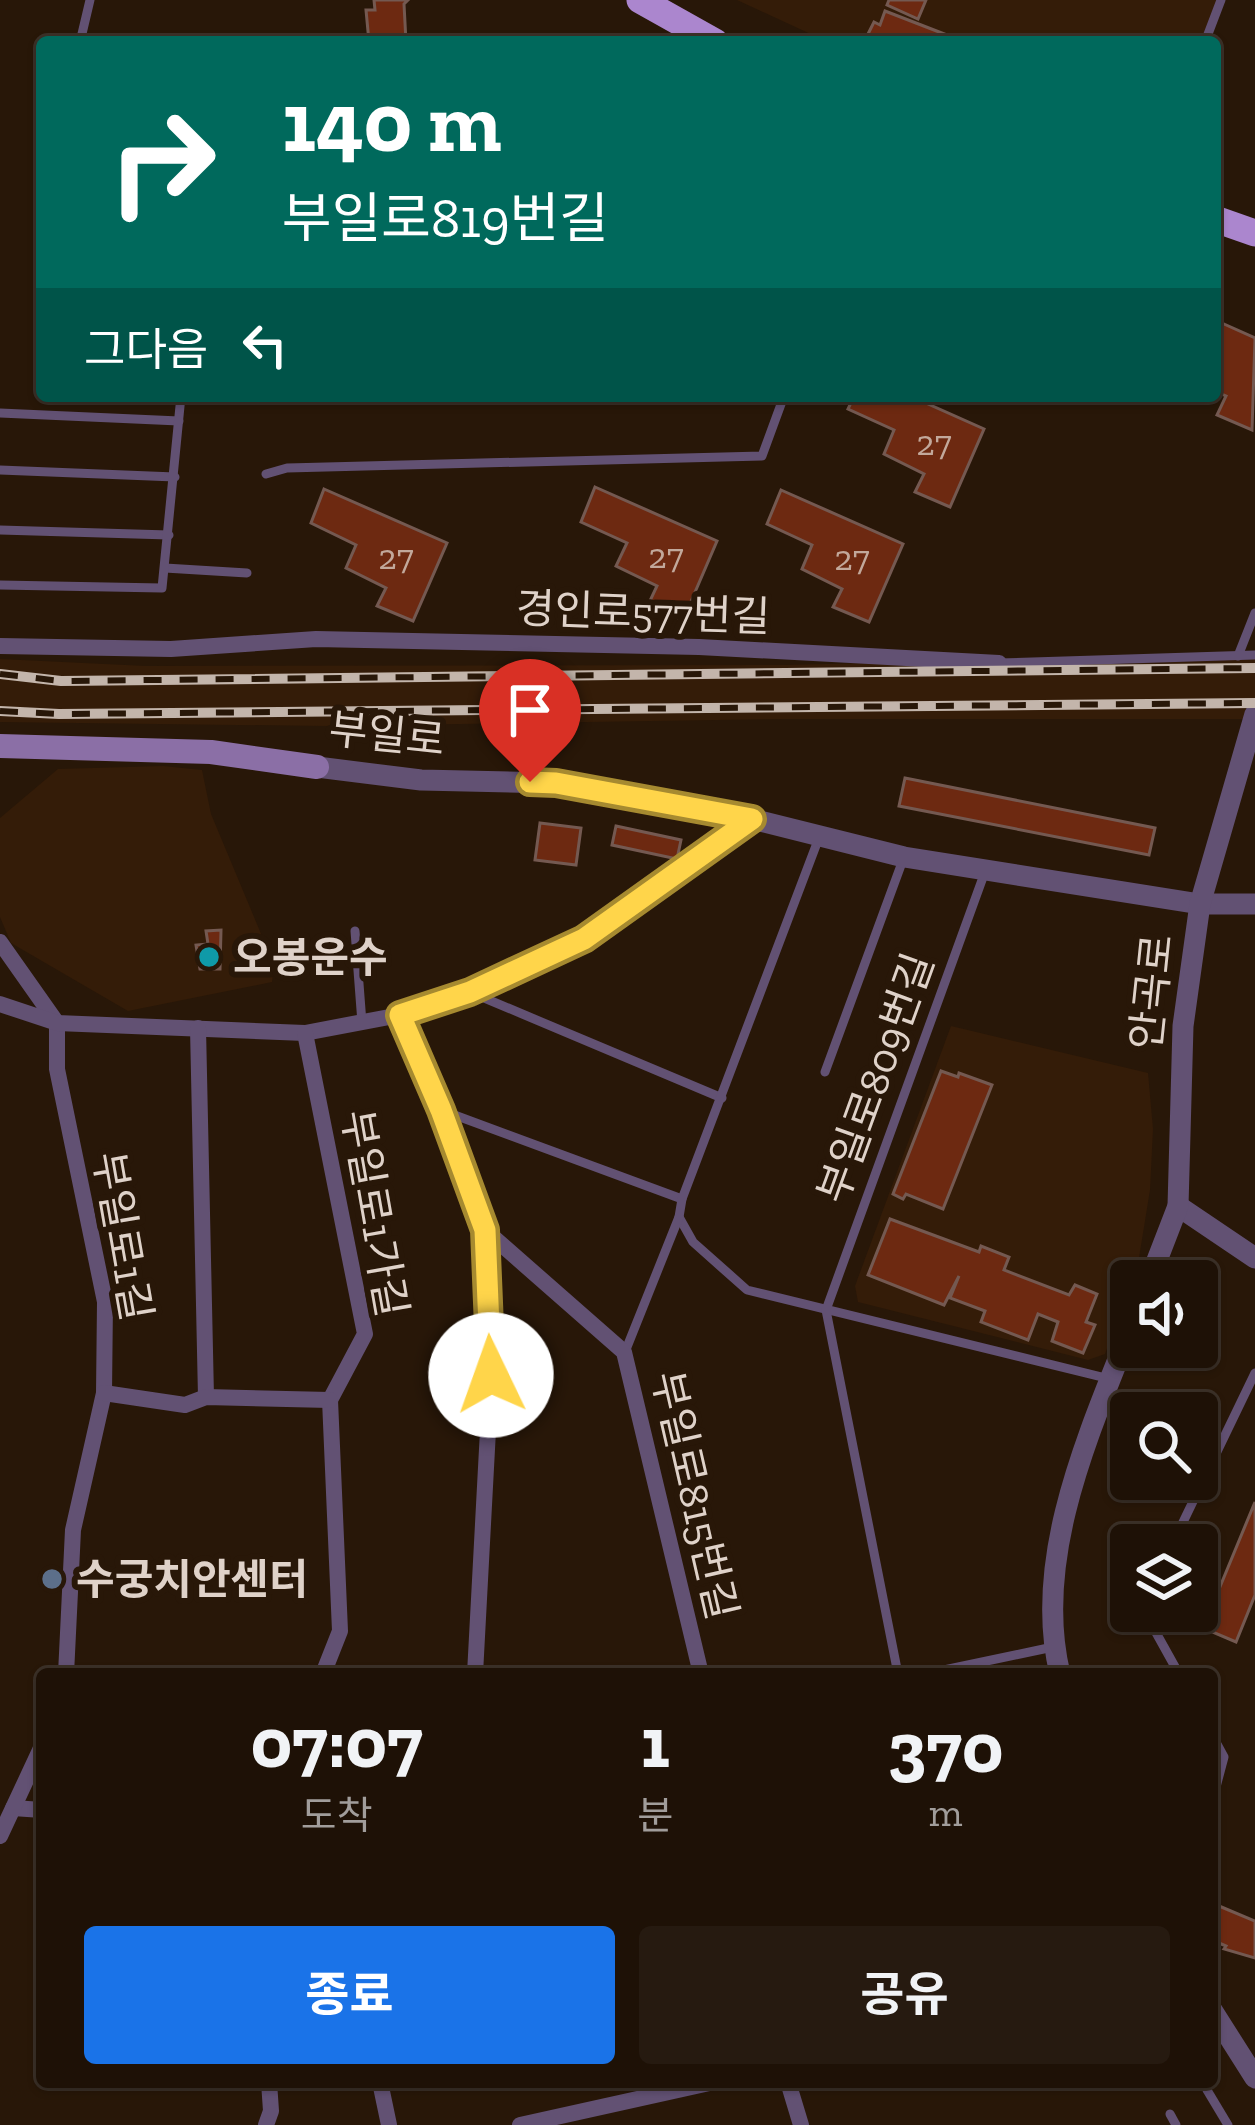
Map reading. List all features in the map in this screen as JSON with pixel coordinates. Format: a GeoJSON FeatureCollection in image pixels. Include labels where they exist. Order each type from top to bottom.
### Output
{"type":"FeatureCollection","features":[{"type":"Feature","properties":{"kind":"main road"},"geometry":{"type":"LineString","coordinates":[[640,0],[704,36]]}},
{"type":"Feature","properties":{"kind":"main road"},"geometry":{"type":"LineString","coordinates":[[1221,222],[1255,233]]}},
{"type":"Feature","properties":{"kind":"main road","name":"부일로"},"geometry":{"type":"LineString","coordinates":[[0,746],[211,752],[317,767]]}},
{"type":"Feature","properties":{"kind":"street","name":"경인로577번길"},"geometry":{"type":"LineString","coordinates":[[0,646],[170,649],[316,639],[699,647],[999,663]]}},
{"type":"Feature","properties":{"kind":"street","name":"안곡로"},"geometry":{"type":"LineString","coordinates":[[1157,1260],[1178,1206],[1183,1026],[1200,904],[1255,714]]}},
{"type":"Feature","properties":{"kind":"street","name":"부일로"},"geometry":{"type":"LineString","coordinates":[[317,767],[422,780],[556,783],[752,819],[904,856],[1200,904],[1255,904]]}},
{"type":"Feature","properties":{"kind":"street"},"geometry":{"type":"LineString","coordinates":[[0,942],[56,1023]]}},
{"type":"Feature","properties":{"kind":"street"},"geometry":{"type":"LineString","coordinates":[[0,1004],[56,1023],[305,1033],[400,1015]]}},
{"type":"Feature","properties":{"kind":"street","name":"부일로1가길"},"geometry":{"type":"LineString","coordinates":[[400,1015],[485,1230],[491,1375],[476,1668]]}},
{"type":"Feature","properties":{"kind":"street","name":"부일로1길"},"geometry":{"type":"LineString","coordinates":[[56,1023],[57,1069],[104,1286],[104,1393],[73,1530],[65,1668]]}},
{"type":"Feature","properties":{"kind":"street"},"geometry":{"type":"LineString","coordinates":[[198,1028],[206,1397]]}},
{"type":"Feature","properties":{"kind":"street","name":"부일로1가길"},"geometry":{"type":"LineString","coordinates":[[305,1033],[365,1334],[331,1400],[340,1631],[325,1668]]}},
{"type":"Feature","properties":{"kind":"street"},"geometry":{"type":"LineString","coordinates":[[1178,1206],[1255,1258]]}},
{"type":"Feature","properties":{"kind":"street","name":"부일로1가길"},"geometry":{"type":"LineString","coordinates":[[485,1230],[624,1352]]}},
{"type":"Feature","properties":{"kind":"street","name":"부일로815번길"},"geometry":{"type":"LineString","coordinates":[[624,1352],[700,1668]]}},
{"type":"Feature","properties":{"kind":"street"},"geometry":{"type":"LineString","coordinates":[[1058,1668],[1053,1647],[1053,1595],[1062,1528],[1114,1368]]}},
{"type":"Feature","properties":{"kind":"street"},"geometry":{"type":"LineString","coordinates":[[104,1393],[185,1405],[206,1397],[331,1400]]}},
{"type":"Feature","properties":{"kind":"street"},"geometry":{"type":"LineString","coordinates":[[0,1836],[36,1759]]}},
{"type":"Feature","properties":{"kind":"street"},"geometry":{"type":"LineString","coordinates":[[13,1808],[36,1810]]}},
{"type":"Feature","properties":{"kind":"street"},"geometry":{"type":"LineString","coordinates":[[1218,2019],[1255,2078]]}},
{"type":"Feature","properties":{"kind":"street"},"geometry":{"type":"LineString","coordinates":[[266,2125],[271,2111],[269,2088]]}},
{"type":"Feature","properties":{"kind":"street"},"geometry":{"type":"LineString","coordinates":[[381,2088],[388,2125]]}},
{"type":"Feature","properties":{"kind":"street"},"geometry":{"type":"LineString","coordinates":[[529,2124],[688,2088]]}},
{"type":"Feature","properties":{"kind":"street"},"geometry":{"type":"LineString","coordinates":[[790,2088],[801,2125]]}},
{"type":"Feature","properties":{"kind":"lane"},"geometry":{"type":"LineString","coordinates":[[81,36],[89,0]]}},
{"type":"Feature","properties":{"kind":"lane"},"geometry":{"type":"LineString","coordinates":[[1207,36],[1221,0]]}},
{"type":"Feature","properties":{"kind":"lane"},"geometry":{"type":"LineString","coordinates":[[0,585],[162,588],[181,402]]}},
{"type":"Feature","properties":{"kind":"lane"},"geometry":{"type":"LineString","coordinates":[[266,474],[287,468],[762,456],[782,402]]}},
{"type":"Feature","properties":{"kind":"lane"},"geometry":{"type":"LineString","coordinates":[[0,413],[179,421]]}},
{"type":"Feature","properties":{"kind":"lane"},"geometry":{"type":"LineString","coordinates":[[0,470],[175,477]]}},
{"type":"Feature","properties":{"kind":"lane"},"geometry":{"type":"LineString","coordinates":[[0,530],[169,535]]}},
{"type":"Feature","properties":{"kind":"lane"},"geometry":{"type":"LineString","coordinates":[[165,568],[247,573]]}},
{"type":"Feature","properties":{"kind":"lane"},"geometry":{"type":"LineString","coordinates":[[1238,656],[1255,613]]}},
{"type":"Feature","properties":{"kind":"lane","name":"경인로577번길"},"geometry":{"type":"LineString","coordinates":[[999,663],[1255,656]]}},
{"type":"Feature","properties":{"kind":"lane"},"geometry":{"type":"LineString","coordinates":[[400,1015],[470,992],[584,939],[752,819]]}},
{"type":"Feature","properties":{"kind":"lane","name":"부일로815번길"},"geometry":{"type":"LineString","coordinates":[[624,1352],[820,835]]}},
{"type":"Feature","properties":{"kind":"lane"},"geometry":{"type":"LineString","coordinates":[[825,1072],[904,856]]}},
{"type":"Feature","properties":{"kind":"lane","name":"부일로809번길"},"geometry":{"type":"LineString","coordinates":[[826,1310],[987,868]]}},
{"type":"Feature","properties":{"kind":"lane"},"geometry":{"type":"LineString","coordinates":[[355,931],[362,1023]]}},
{"type":"Feature","properties":{"kind":"lane"},"geometry":{"type":"LineString","coordinates":[[470,992],[722,1098]]}},
{"type":"Feature","properties":{"kind":"lane"},"geometry":{"type":"LineString","coordinates":[[441,1110],[682,1199]]}},
{"type":"Feature","properties":{"kind":"lane"},"geometry":{"type":"LineString","coordinates":[[679,1217],[693,1242],[747,1290],[1110,1379]]}},
{"type":"Feature","properties":{"kind":"lane"},"geometry":{"type":"LineString","coordinates":[[826,1310],[897,1668]]}},
{"type":"Feature","properties":{"kind":"lane"},"geometry":{"type":"LineString","coordinates":[[1182,1524],[1255,1373]]}},
{"type":"Feature","properties":{"kind":"lane"},"geometry":{"type":"LineString","coordinates":[[1156,1632],[1176,1668]]}},
{"type":"Feature","properties":{"kind":"lane"},"geometry":{"type":"LineString","coordinates":[[953,1668],[1053,1647]]}},
{"type":"Feature","properties":{"kind":"lane"},"geometry":{"type":"LineString","coordinates":[[1218,1746],[1224,1757],[1218,1780]]}},
{"type":"Feature","properties":{"kind":"lane"},"geometry":{"type":"LineString","coordinates":[[1208,2090],[1228,2125]]}},
{"type":"Feature","properties":{"kind":"shaded area"},"geometry":{"type":"Polygon","coordinates":[[[737,0],[1220,0],[1205,36],[815,36],[737,0]]]}},
{"type":"Feature","properties":{"kind":"shaded area"},"geometry":{"type":"Polygon","coordinates":[[[0,659],[146,666],[784,665],[1255,659],[1255,719],[326,726],[0,722],[0,659]]]}},
{"type":"Feature","properties":{"kind":"shaded area"},"geometry":{"type":"Polygon","coordinates":[[[163,766],[202,770],[211,814],[274,965],[272,982],[128,1011],[11,943],[0,917],[0,818],[58,769],[163,766]]]}},
{"type":"Feature","properties":{"kind":"shaded area"},"geometry":{"type":"Polygon","coordinates":[[[951,1026],[1148,1073],[1153,1129],[1150,1190],[1139,1260],[1110,1260],[1110,1340],[1105,1354],[1088,1360],[858,1302],[855,1286],[951,1026]]]}},
{"type":"Feature","properties":{"kind":"building"},"geometry":{"type":"Polygon","coordinates":[[[374,0],[408,0],[404,4],[406,36],[368,36],[366,10],[375,10],[374,0]]]}},
{"type":"Feature","properties":{"kind":"building"},"geometry":{"type":"Polygon","coordinates":[[[889,0],[926,0],[918,19],[887,5],[889,0]]]}},
{"type":"Feature","properties":{"kind":"building"},"geometry":{"type":"Polygon","coordinates":[[[885,11],[950,36],[867,36],[874,22],[880,25],[885,11]]]}},
{"type":"Feature","properties":{"kind":"building"},"geometry":{"type":"Polygon","coordinates":[[[1221,323],[1255,338],[1252,430],[1217,415],[1226,396],[1221,394],[1221,323]]]}},
{"type":"Feature","properties":{"kind":"building"},"geometry":{"type":"Polygon","coordinates":[[[851,402],[923,402],[984,429],[950,507],[915,492],[924,474],[884,454],[894,430],[848,409],[851,402]]]}},
{"type":"Feature","properties":{"kind":"building"},"geometry":{"type":"Polygon","coordinates":[[[595,487],[717,541],[683,620],[648,605],[657,586],[616,566],[627,543],[581,522],[595,487]]]}},
{"type":"Feature","properties":{"kind":"building"},"geometry":{"type":"Polygon","coordinates":[[[324,489],[447,543],[413,621],[377,606],[386,588],[346,568],[356,545],[311,523],[324,489]]]}},
{"type":"Feature","properties":{"kind":"building"},"geometry":{"type":"Polygon","coordinates":[[[781,490],[903,544],[869,622],[833,607],[842,589],[802,569],[812,545],[767,524],[781,490]]]}},
{"type":"Feature","properties":{"kind":"building"},"geometry":{"type":"Polygon","coordinates":[[[905,778],[1155,828],[1149,855],[899,806],[905,778]]]}},
{"type":"Feature","properties":{"kind":"building"},"geometry":{"type":"Polygon","coordinates":[[[540,823],[581,828],[576,865],[535,860],[540,823]]]}},
{"type":"Feature","properties":{"kind":"building"},"geometry":{"type":"Polygon","coordinates":[[[616,826],[681,840],[677,859],[612,845],[616,826]]]}},
{"type":"Feature","properties":{"kind":"building","name":"오봉운수"},"geometry":{"type":"Polygon","coordinates":[[[221,930],[220,969],[200,969],[196,945],[208,944],[206,931],[221,930]]]}},
{"type":"Feature","properties":{"kind":"building"},"geometry":{"type":"Polygon","coordinates":[[[941,1071],[992,1085],[943,1209],[906,1194],[903,1199],[893,1194],[941,1071]]]}},
{"type":"Feature","properties":{"kind":"building"},"geometry":{"type":"Polygon","coordinates":[[[890,1219],[979,1252],[981,1246],[1009,1257],[1004,1270],[1069,1295],[1075,1285],[1097,1294],[1086,1322],[1095,1325],[1083,1353],[1052,1341],[1058,1322],[1038,1314],[1028,1340],[981,1322],[985,1311],[950,1298],[959,1276],[944,1305],[868,1275],[890,1219]]]}},
{"type":"Feature","properties":{"kind":"building"},"geometry":{"type":"Polygon","coordinates":[[[1255,1502],[1255,1595],[1236,1642],[1212,1632],[1218,1632],[1218,1592],[1255,1502]]]}},
{"type":"Feature","properties":{"kind":"building"},"geometry":{"type":"Polygon","coordinates":[[[1218,1908],[1255,1921],[1255,1958],[1224,1949],[1218,1943],[1218,1908]]]}},
{"type":"Feature","properties":{"kind":"railway"},"geometry":{"type":"LineString","coordinates":[[0,674],[61,681],[1255,668]]}},
{"type":"Feature","properties":{"kind":"railway"},"geometry":{"type":"LineString","coordinates":[[0,711],[1255,703]]}},
{"type":"Feature","properties":{"kind":"place","name":"오봉운수"},"geometry":{"type":"Point","coordinates":[209,957]}},
{"type":"Feature","properties":{"kind":"place","name":"수궁치안센터"},"geometry":{"type":"Point","coordinates":[52,1579]}},
{"type":"Feature","properties":{"kind":"route"},"geometry":{"type":"LineString","coordinates":[[491,1375],[485,1230],[400,1015],[470,992],[584,939],[752,819],[530,782]]}}]}
